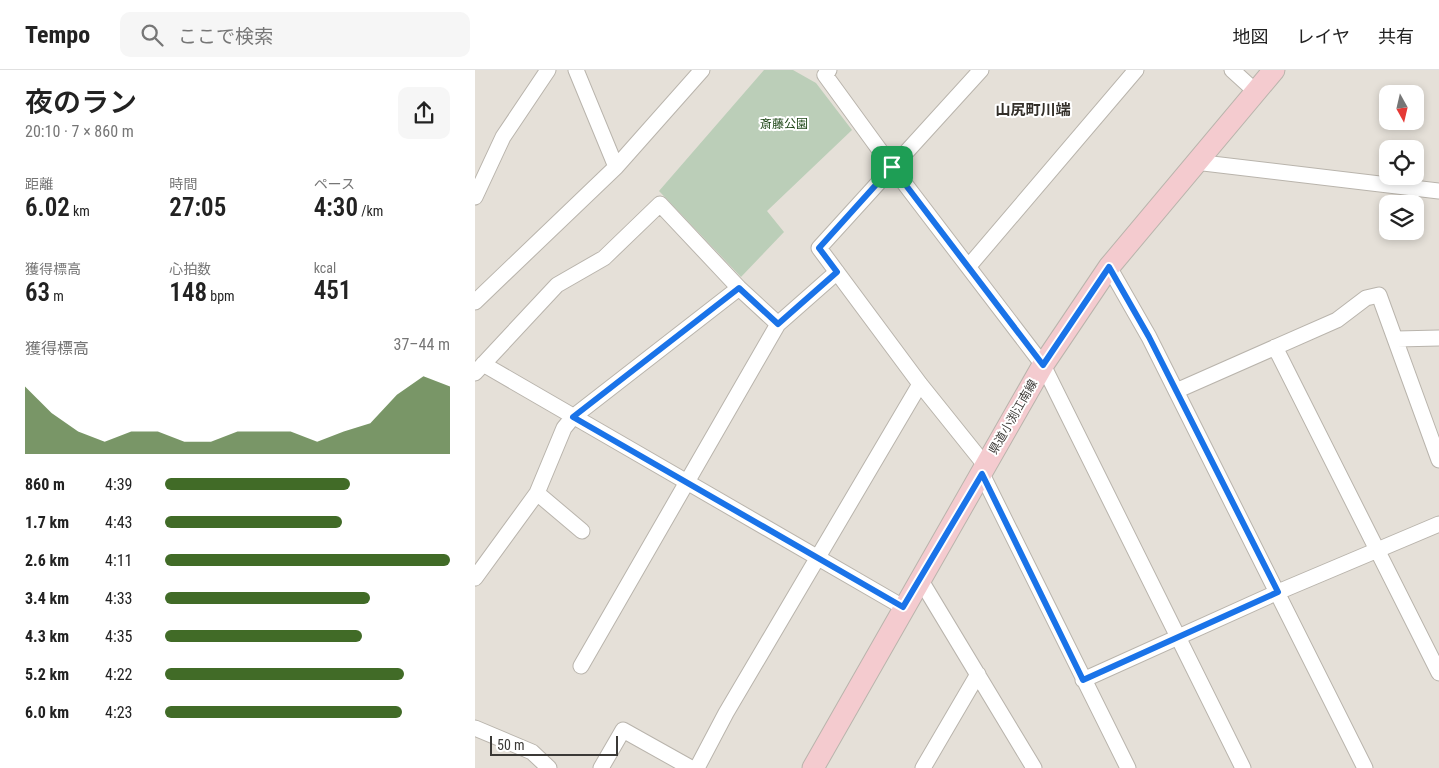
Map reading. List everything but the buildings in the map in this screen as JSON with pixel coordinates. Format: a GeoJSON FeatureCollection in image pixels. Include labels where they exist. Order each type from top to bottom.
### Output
{"type":"FeatureCollection","features":[{"type":"Feature","properties":{"kind":"main road","name":"県道小渕江南線"},"geometry":{"type":"LineString","coordinates":[[813,768],[903,607],[1043,365],[1109,267],[1274,70]]}},
{"type":"Feature","properties":{"kind":"street"},"geometry":{"type":"LineString","coordinates":[[475,197],[503,137],[548,70]]}},
{"type":"Feature","properties":{"kind":"street"},"geometry":{"type":"LineString","coordinates":[[576,70],[616,167]]}},
{"type":"Feature","properties":{"kind":"street"},"geometry":{"type":"LineString","coordinates":[[829,70],[825,75],[892,167],[1043,365],[1243,768]]}},
{"type":"Feature","properties":{"kind":"street"},"geometry":{"type":"LineString","coordinates":[[981,70],[819,248],[984,469],[1083,680],[1128,768]]}},
{"type":"Feature","properties":{"kind":"street"},"geometry":{"type":"LineString","coordinates":[[969,266],[1136,70]]}},
{"type":"Feature","properties":{"kind":"street"},"geometry":{"type":"LineString","coordinates":[[1232,70],[1255,91]]}},
{"type":"Feature","properties":{"kind":"street"},"geometry":{"type":"LineString","coordinates":[[475,302],[616,167],[694,74]]}},
{"type":"Feature","properties":{"kind":"street"},"geometry":{"type":"LineString","coordinates":[[1195,162],[1439,191]]}},
{"type":"Feature","properties":{"kind":"street"},"geometry":{"type":"LineString","coordinates":[[778,324],[739,288],[659,204],[604,258],[557,285],[479,368],[573,417],[903,607]]}},
{"type":"Feature","properties":{"kind":"street"},"geometry":{"type":"LineString","coordinates":[[1109,267],[1176,391],[1365,768]]}},
{"type":"Feature","properties":{"kind":"street"},"geometry":{"type":"LineString","coordinates":[[581,666],[778,324],[837,272]]}},
{"type":"Feature","properties":{"kind":"street"},"geometry":{"type":"LineString","coordinates":[[475,578],[537,493],[564,428],[573,417],[739,288]]}},
{"type":"Feature","properties":{"kind":"street"},"geometry":{"type":"LineString","coordinates":[[1176,391],[1337,320],[1366,298],[1379,295],[1397,339],[1439,460]]}},
{"type":"Feature","properties":{"kind":"street"},"geometry":{"type":"LineString","coordinates":[[1397,339],[1439,338]]}},
{"type":"Feature","properties":{"kind":"street"},"geometry":{"type":"LineString","coordinates":[[1275,348],[1439,673]]}},
{"type":"Feature","properties":{"kind":"street"},"geometry":{"type":"LineString","coordinates":[[697,768],[817,557],[920,384]]}},
{"type":"Feature","properties":{"kind":"street"},"geometry":{"type":"LineString","coordinates":[[537,493],[582,531]]}},
{"type":"Feature","properties":{"kind":"street"},"geometry":{"type":"LineString","coordinates":[[1083,680],[1278,592],[1439,524]]}},
{"type":"Feature","properties":{"kind":"street"},"geometry":{"type":"LineString","coordinates":[[920,579],[1034,768]]}},
{"type":"Feature","properties":{"kind":"street"},"geometry":{"type":"LineString","coordinates":[[923,768],[978,674]]}},
{"type":"Feature","properties":{"kind":"street"},"geometry":{"type":"LineString","coordinates":[[475,728],[532,752],[549,768]]}},
{"type":"Feature","properties":{"kind":"street"},"geometry":{"type":"LineString","coordinates":[[601,768],[623,730],[691,768]]}},
{"type":"Feature","properties":{"kind":"green space","name":"斎藤公園"},"geometry":{"type":"Polygon","coordinates":[[[764,70],[793,70],[816,83],[852,130],[767,211],[784,232],[741,277],[659,191],[764,70]]]}},
{"type":"Feature","properties":{"kind":"district","name":"山尻町川端"},"geometry":{"type":"Point","coordinates":[1033,110]}},
{"type":"Feature","properties":{"kind":"route"},"geometry":{"type":"LineString","coordinates":[[892,167],[1043,365],[1109,267],[1149,337],[1278,592],[1083,680],[982,474],[903,607],[573,417],[590,401],[739,288],[778,324],[837,272],[819,248],[892,167]]}}]}
